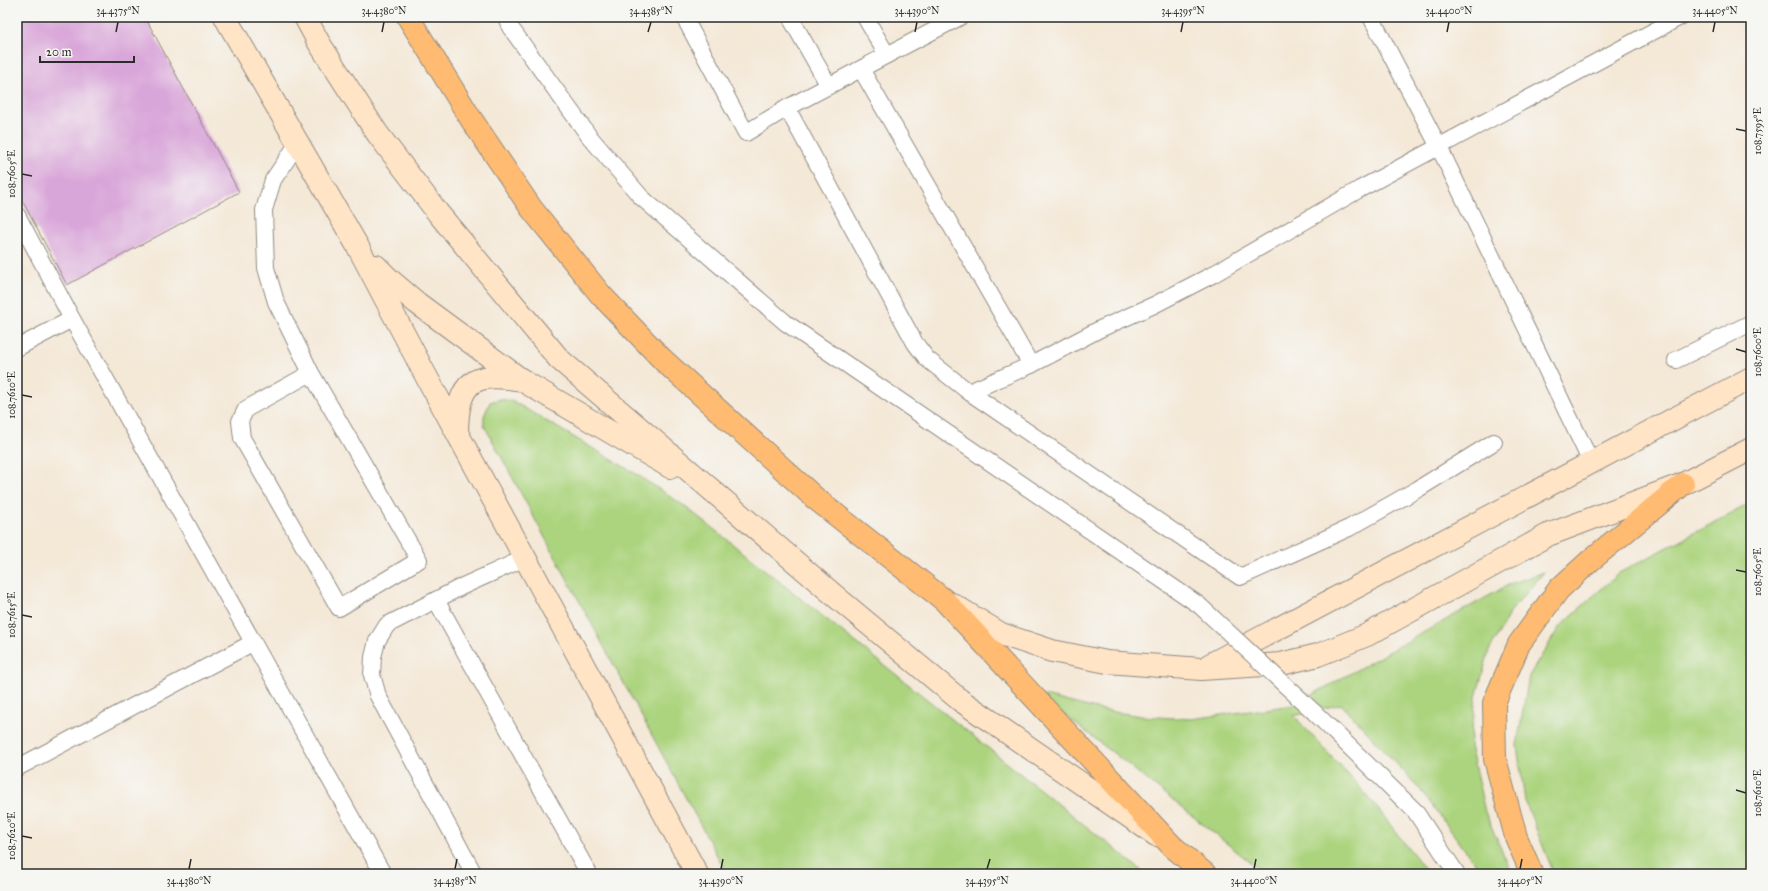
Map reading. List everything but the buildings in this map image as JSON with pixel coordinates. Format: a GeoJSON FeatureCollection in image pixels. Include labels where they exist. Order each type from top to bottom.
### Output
{"type":"FeatureCollection","features":[{"type":"Feature","properties":{"kind":"highway"},"geometry":{"type":"LineString","coordinates":[[416,23],[471,120],[532,208],[607,300],[663,360],[816,499],[944,600],[1172,846],[1205,874]]}},
{"type":"Feature","properties":{"kind":"highway"},"geometry":{"type":"LineString","coordinates":[[1532,874],[1516,837],[1495,759],[1494,703],[1518,644],[1559,589],[1591,560],[1683,484]]}},
{"type":"Feature","properties":{"kind":"street"},"geometry":{"type":"LineString","coordinates":[[225,17],[358,247],[456,432],[697,874]]}},
{"type":"Feature","properties":{"kind":"street"},"geometry":{"type":"LineString","coordinates":[[305,17],[319,43],[386,145],[438,213],[559,359],[960,700],[1172,846]]}},
{"type":"Feature","properties":{"kind":"street"},"geometry":{"type":"LineString","coordinates":[[358,247],[391,281],[412,299],[523,381],[718,494]]}},
{"type":"Feature","properties":{"kind":"street"},"geometry":{"type":"LineString","coordinates":[[456,432],[457,413],[463,392],[471,383],[484,377],[501,376],[523,381]]}},
{"type":"Feature","properties":{"kind":"street"},"geometry":{"type":"LineString","coordinates":[[1201,669],[1751,378]]}},
{"type":"Feature","properties":{"kind":"street"},"geometry":{"type":"LineString","coordinates":[[944,600],[1001,634],[1052,651],[1107,662],[1201,669],[1281,664],[1318,655],[1367,635],[1548,535],[1683,484],[1751,449]]}},
{"type":"Feature","properties":{"kind":"lane"},"geometry":{"type":"LineString","coordinates":[[506,17],[510,27],[589,136],[641,197],[786,323],[1199,605],[1314,712],[1415,811],[1457,874]]}},
{"type":"Feature","properties":{"kind":"lane"},"geometry":{"type":"LineString","coordinates":[[684,17],[746,133],[787,108],[952,19]]}},
{"type":"Feature","properties":{"kind":"lane"},"geometry":{"type":"LineString","coordinates":[[790,17],[829,86]]}},
{"type":"Feature","properties":{"kind":"lane"},"geometry":{"type":"LineString","coordinates":[[865,17],[887,55]]}},
{"type":"Feature","properties":{"kind":"lane"},"geometry":{"type":"LineString","coordinates":[[1371,17],[1439,147],[1591,462]]}},
{"type":"Feature","properties":{"kind":"lane"},"geometry":{"type":"LineString","coordinates":[[969,392],[1031,365],[1100,329],[1154,305],[1212,275],[1360,189],[1680,17]]}},
{"type":"Feature","properties":{"kind":"lane"},"geometry":{"type":"LineString","coordinates":[[861,69],[1031,365]]}},
{"type":"Feature","properties":{"kind":"lane"},"geometry":{"type":"LineString","coordinates":[[787,108],[915,343],[932,363],[969,392],[1240,577],[1349,528],[1418,489],[1494,442]]}},
{"type":"Feature","properties":{"kind":"lane"},"geometry":{"type":"LineString","coordinates":[[298,144],[273,180],[264,210],[266,268],[276,302],[311,373],[419,560],[339,608],[242,438],[241,432],[240,421],[246,409],[311,373]]}},
{"type":"Feature","properties":{"kind":"lane"},"geometry":{"type":"LineString","coordinates":[[17,215],[72,319],[252,643],[383,874]]}},
{"type":"Feature","properties":{"kind":"lane"},"geometry":{"type":"LineString","coordinates":[[17,348],[72,319]]}},
{"type":"Feature","properties":{"kind":"lane"},"geometry":{"type":"LineString","coordinates":[[1676,360],[1751,323]]}},
{"type":"Feature","properties":{"kind":"lane"},"geometry":{"type":"LineString","coordinates":[[474,874],[378,696],[372,675],[377,641],[387,625],[525,558]]}},
{"type":"Feature","properties":{"kind":"lane"},"geometry":{"type":"LineString","coordinates":[[436,600],[588,874]]}},
{"type":"Feature","properties":{"kind":"lane"},"geometry":{"type":"LineString","coordinates":[[17,768],[252,643]]}},
{"type":"Feature","properties":{"kind":"green space"},"geometry":{"type":"Polygon","coordinates":[[[501,399],[514,402],[633,472],[686,507],[1146,874],[727,874],[484,425],[484,416],[490,402],[501,399]]]}},
{"type":"Feature","properties":{"kind":"green space"},"geometry":{"type":"Polygon","coordinates":[[[1751,503],[1751,874],[1554,874],[1525,801],[1517,745],[1529,676],[1560,626],[1619,573],[1751,503]]]}},
{"type":"Feature","properties":{"kind":"green space"},"geometry":{"type":"Polygon","coordinates":[[[1544,572],[1510,612],[1489,651],[1476,697],[1470,746],[1485,812],[1512,874],[1483,874],[1419,788],[1341,704],[1294,716],[1366,794],[1429,874],[1265,874],[1037,694],[1096,709],[1141,716],[1191,719],[1294,705],[1510,584],[1544,572]]]}}]}
